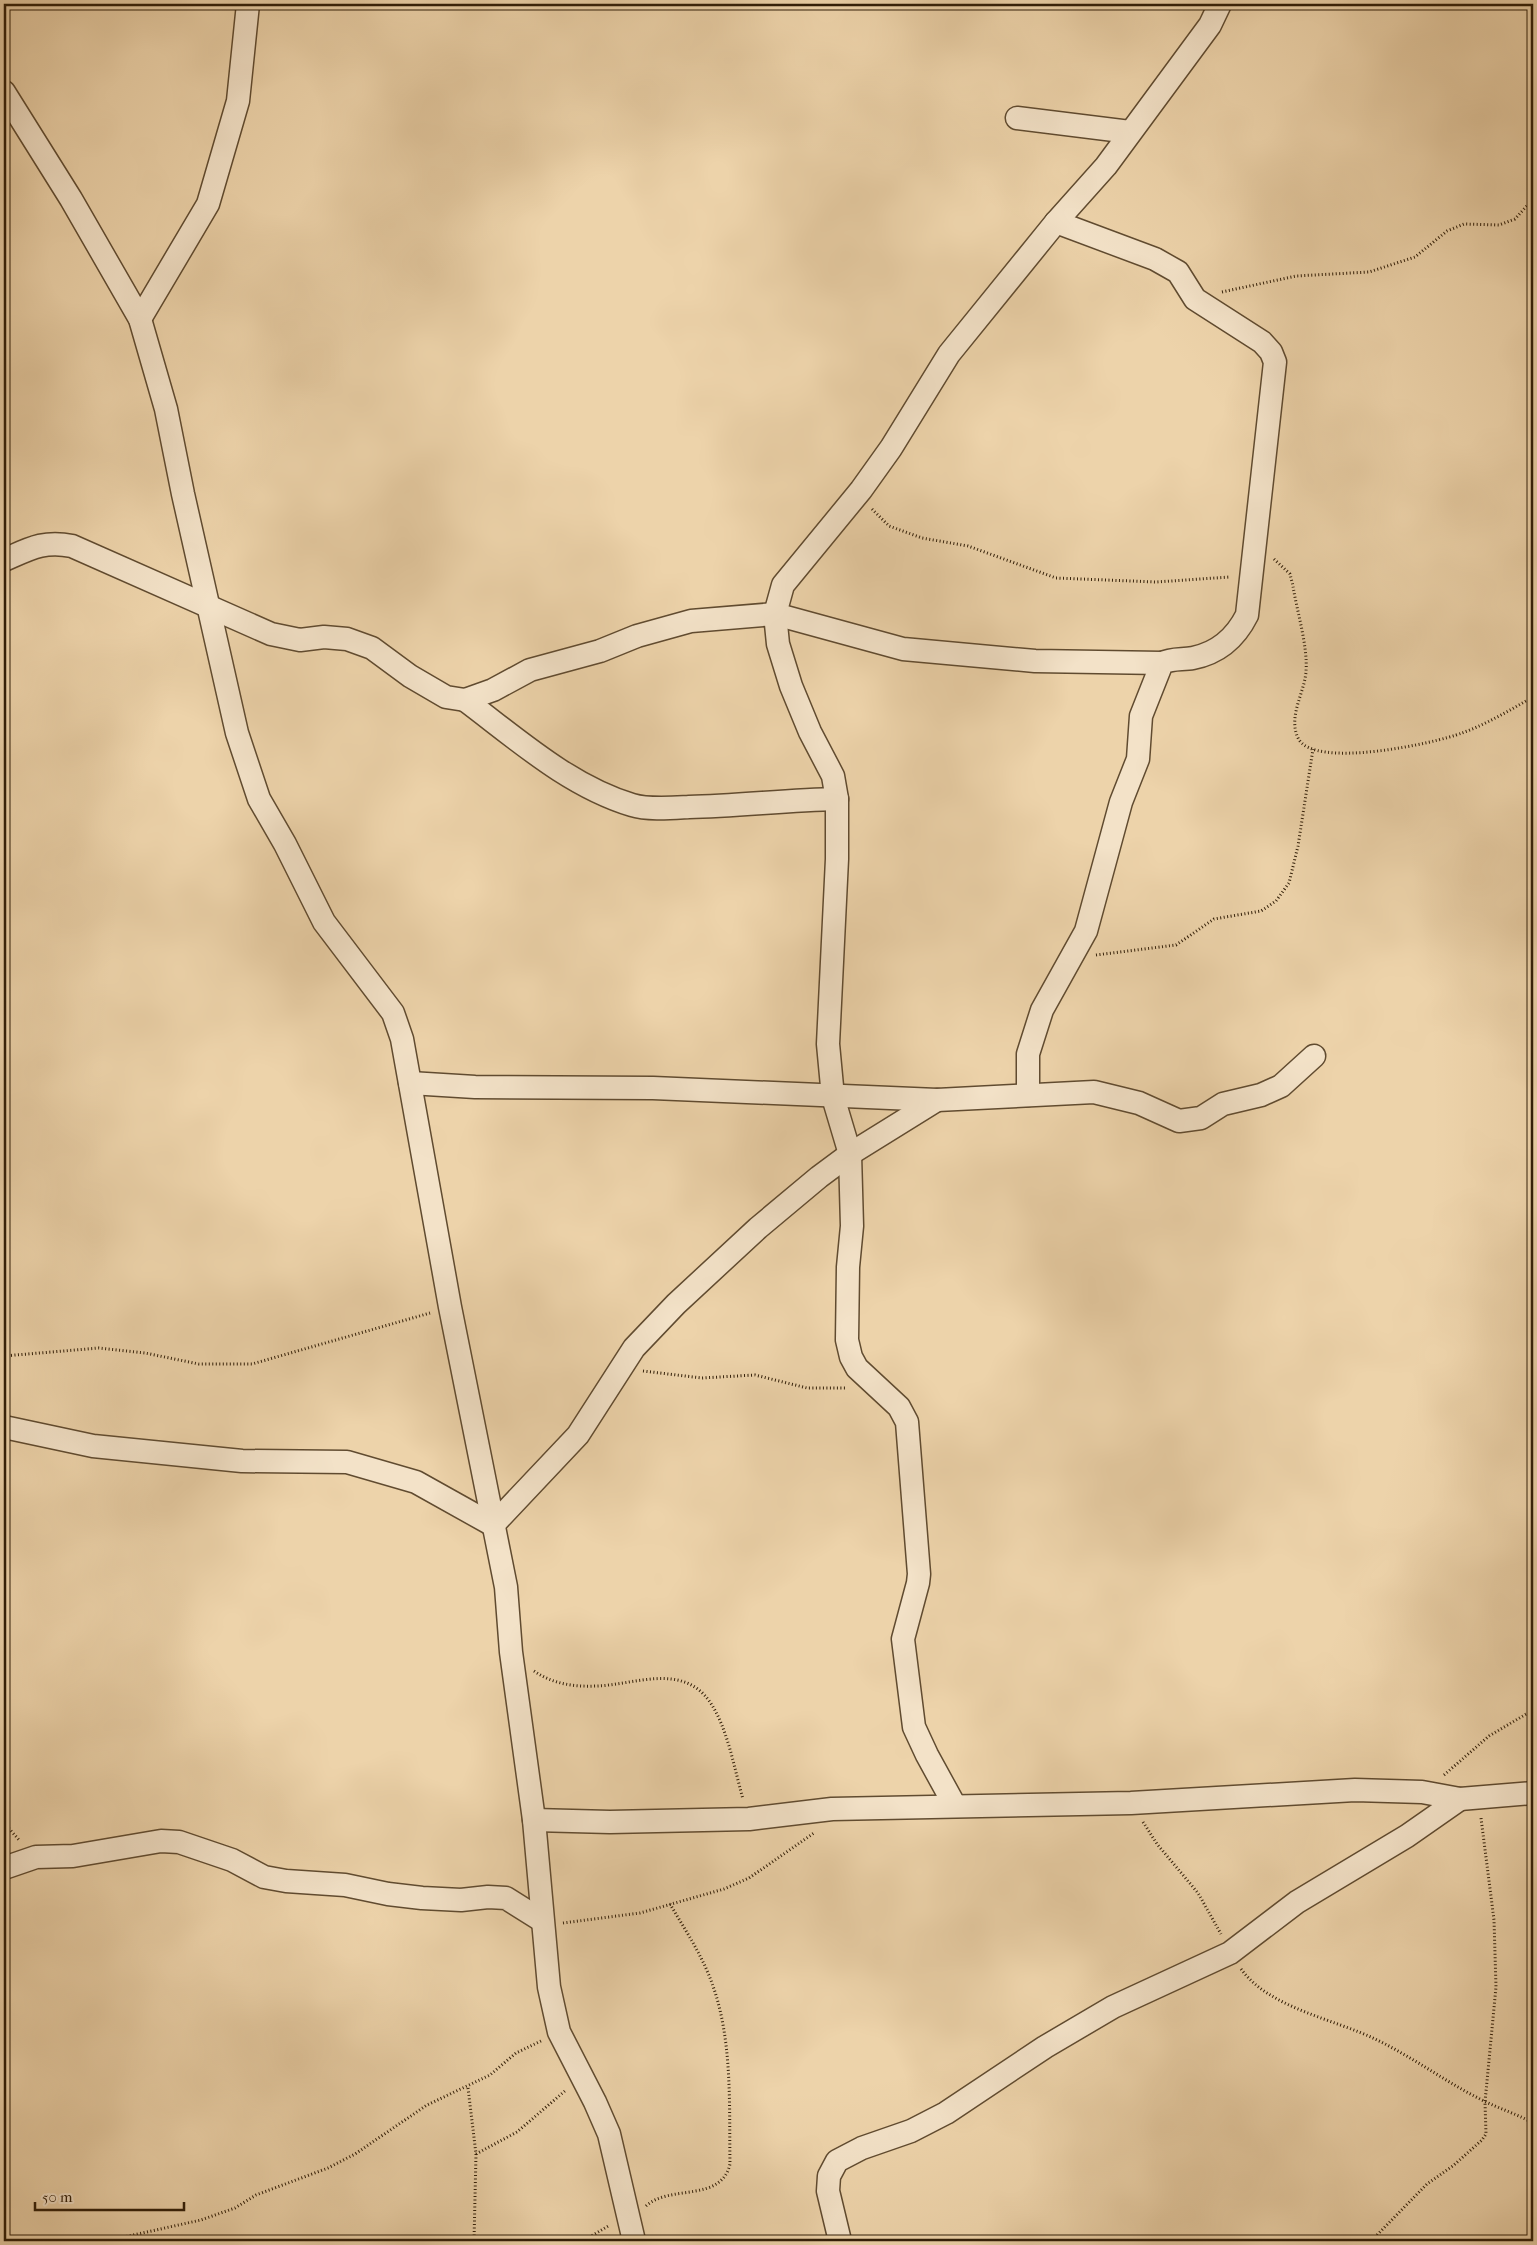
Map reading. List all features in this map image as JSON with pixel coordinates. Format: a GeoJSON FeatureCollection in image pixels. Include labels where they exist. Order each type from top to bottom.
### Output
{"type":"FeatureCollection","features":[{"type":"Feature","properties":{"kind":"street"},"geometry":{"type":"LineString","coordinates":[[140,320],[208,204],[238,101],[248,4]]}},
{"type":"Feature","properties":{"kind":"street"},"geometry":{"type":"LineString","coordinates":[[956,1806],[927,1755],[914,1727],[903,1639],[918,1583],[906,1422],[899,1407],[856,1368],[847,1340],[848,1267],[852,1226],[850,1154],[833,1097],[828,1044],[837,859],[837,799],[833,776],[810,732],[791,686],[778,644],[775,614],[783,585],[861,490],[891,448],[949,354],[1056,222],[1106,166],[1210,25],[1220,4]]}},
{"type":"Feature","properties":{"kind":"street"},"geometry":{"type":"LineString","coordinates":[[4,92],[71,199],[140,320],[166,409],[182,494],[210,607],[237,733],[259,799],[285,844],[324,922],[393,1014],[402,1039],[450,1307],[506,1588],[511,1652],[534,1820],[541,1920],[549,1987],[560,2032],[608,2134],[630,2218],[634,2241]]}},
{"type":"Feature","properties":{"kind":"street"},"geometry":{"type":"LineString","coordinates":[[1017,118],[1130,132]]}},
{"type":"Feature","properties":{"kind":"street"},"geometry":{"type":"LineString","coordinates":[[465,700],[493,690],[530,670],[600,651],[637,636],[691,622],[775,614],[903,649],[1035,661],[1162,663],[1170,659],[1192,658],[1206,654],[1231,640],[1240,630],[1247,615],[1253,575],[1275,362],[1271,352],[1262,342],[1195,300],[1178,272],[1155,260],[1056,222]]}},
{"type":"Feature","properties":{"kind":"street"},"geometry":{"type":"LineString","coordinates":[[4,560],[37,546],[55,542],[72,546],[271,634],[300,640],[324,637],[347,639],[372,648],[410,676],[446,697],[465,700],[583,786],[633,806],[670,808],[716,807],[788,800],[837,799]]}},
{"type":"Feature","properties":{"kind":"street"},"geometry":{"type":"LineString","coordinates":[[1028,1095],[1028,1054],[1042,1010],[1086,931],[1121,802],[1138,759],[1141,716],[1162,663]]}},
{"type":"Feature","properties":{"kind":"street"},"geometry":{"type":"LineString","coordinates":[[410,1083],[475,1087],[653,1088],[937,1100],[1094,1092],[1139,1103],[1179,1121],[1201,1118],[1223,1104],[1261,1095],[1281,1086],[1314,1056]]}},
{"type":"Feature","properties":{"kind":"street"},"geometry":{"type":"LineString","coordinates":[[494,1524],[578,1435],[619,1368],[634,1348],[676,1304],[758,1228],[819,1177],[850,1154],[937,1100]]}},
{"type":"Feature","properties":{"kind":"street"},"geometry":{"type":"LineString","coordinates":[[4,1428],[93,1446],[242,1461],[347,1462],[416,1482],[494,1524]]}},
{"type":"Feature","properties":{"kind":"street"},"geometry":{"type":"LineString","coordinates":[[534,1820],[610,1822],[749,1819],[832,1809],[1130,1804],[1355,1790],[1422,1792],[1469,1798],[1533,1793]]}},
{"type":"Feature","properties":{"kind":"street"},"geometry":{"type":"LineString","coordinates":[[840,2241],[828,2191],[830,2176],[837,2161],[862,2148],[911,2132],[946,2113],[1045,2047],[1113,2007],[1230,1953],[1297,1902],[1469,1798]]}},
{"type":"Feature","properties":{"kind":"street"},"geometry":{"type":"LineString","coordinates":[[4,1868],[36,1857],[73,1856],[161,1841],[232,1860],[264,1877],[286,1881],[345,1885],[388,1894],[422,1898],[461,1900],[506,1898],[541,1920]]}},
{"type":"Feature","properties":{"kind":"path"},"geometry":{"type":"LineString","coordinates":[[1195,300],[1247,286],[1296,276],[1369,272],[1415,257],[1447,231],[1464,224],[1499,225],[1515,219],[1533,199]]}},
{"type":"Feature","properties":{"kind":"path"},"geometry":{"type":"LineString","coordinates":[[861,490],[875,512],[889,526],[922,538],[968,546],[1056,578],[1156,582],[1253,575]]}},
{"type":"Feature","properties":{"kind":"path"},"geometry":{"type":"LineString","coordinates":[[1255,546],[1282,565],[1290,574],[1294,586],[1306,670],[1297,705],[1296,731],[1299,741],[1313,748],[1334,753],[1372,752],[1434,741],[1484,724],[1533,697]]}},
{"type":"Feature","properties":{"kind":"path"},"geometry":{"type":"LineString","coordinates":[[1069,963],[1106,952],[1176,945],[1214,919],[1261,911],[1276,901],[1289,883],[1298,846],[1313,748]]}},
{"type":"Feature","properties":{"kind":"path"},"geometry":{"type":"LineString","coordinates":[[4,1356],[99,1348],[145,1353],[200,1364],[252,1364],[450,1307]]}},
{"type":"Feature","properties":{"kind":"path"},"geometry":{"type":"LineString","coordinates":[[619,1368],[702,1378],[755,1375],[807,1388],[880,1388]]}},
{"type":"Feature","properties":{"kind":"path"},"geometry":{"type":"LineString","coordinates":[[511,1652],[546,1679],[566,1685],[597,1686],[667,1678],[690,1684],[701,1691],[711,1704],[726,1739],[749,1819]]}},
{"type":"Feature","properties":{"kind":"path"},"geometry":{"type":"LineString","coordinates":[[1422,1792],[1489,1736],[1533,1710]]}},
{"type":"Feature","properties":{"kind":"path"},"geometry":{"type":"LineString","coordinates":[[1377,2235],[1427,2184],[1454,2165],[1482,2140],[1486,2134],[1485,2102],[1496,1986],[1494,1920],[1487,1851],[1469,1798]]}},
{"type":"Feature","properties":{"kind":"path"},"geometry":{"type":"LineString","coordinates":[[1130,1804],[1157,1844],[1198,1893],[1230,1953],[1256,1985],[1278,1999],[1375,2039],[1485,2102],[1533,2123]]}},
{"type":"Feature","properties":{"kind":"path"},"geometry":{"type":"LineString","coordinates":[[541,1920],[564,1924],[640,1913],[724,1889],[748,1878],[813,1834],[822,1827],[832,1809]]}},
{"type":"Feature","properties":{"kind":"path"},"geometry":{"type":"LineString","coordinates":[[583,2241],[604,2227],[630,2218],[650,2203],[698,2190],[723,2181],[728,2175],[730,2164],[728,2079],[723,2023],[710,1978],[690,1937],[670,1904]]}},
{"type":"Feature","properties":{"kind":"path"},"geometry":{"type":"LineString","coordinates":[[106,2241],[201,2220],[235,2208],[256,2195],[328,2168],[356,2154],[427,2105],[468,2088],[490,2075],[516,2053],[560,2032]]}},
{"type":"Feature","properties":{"kind":"path"},"geometry":{"type":"LineString","coordinates":[[476,2154],[517,2132],[582,2076]]}},
{"type":"Feature","properties":{"kind":"path"},"geometry":{"type":"LineString","coordinates":[[468,2088],[476,2154],[474,2241]]}}]}
